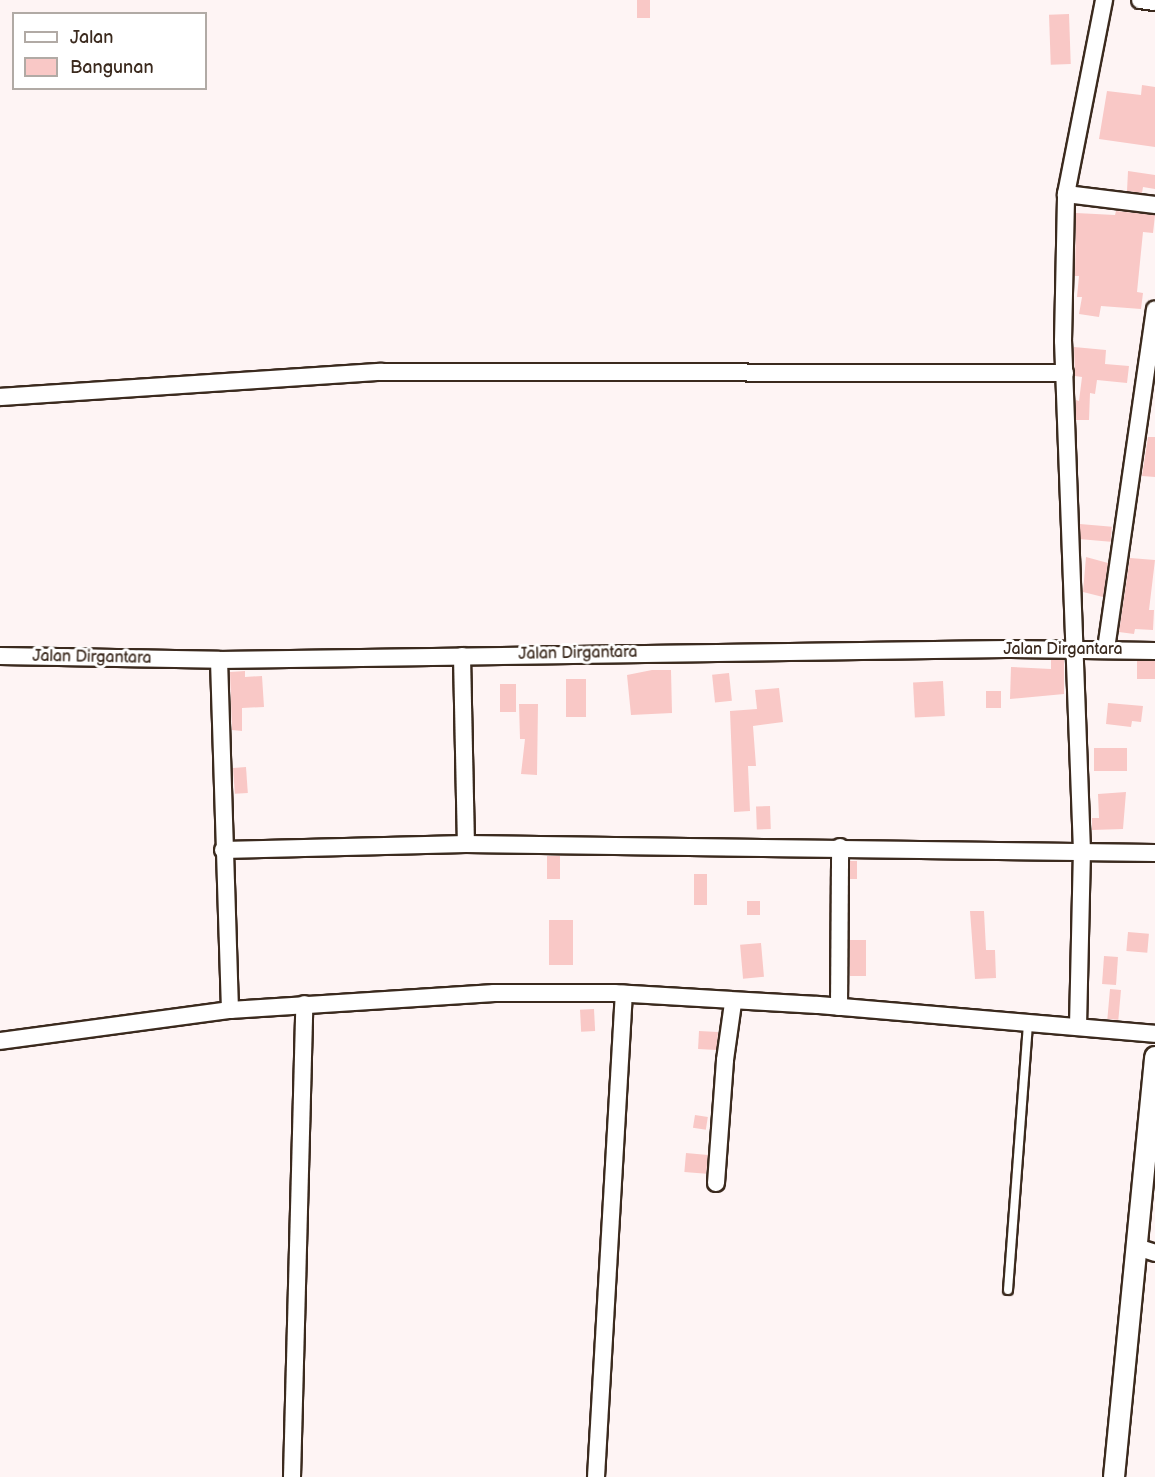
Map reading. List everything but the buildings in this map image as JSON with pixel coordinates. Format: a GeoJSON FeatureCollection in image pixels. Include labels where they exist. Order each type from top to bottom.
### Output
{"type":"FeatureCollection","features":[{"type":"Feature","properties":{"kind":"street"},"geometry":{"type":"LineString","coordinates":[[1078,1026],[1082,850],[1065,373],[1066,194],[1104,0]]}},
{"type":"Feature","properties":{"kind":"street"},"geometry":{"type":"LineString","coordinates":[[1140,0],[1155,2]]}},
{"type":"Feature","properties":{"kind":"street"},"geometry":{"type":"LineString","coordinates":[[1066,194],[1155,205]]}},
{"type":"Feature","properties":{"kind":"street"},"geometry":{"type":"LineString","coordinates":[[1106,649],[1148,418],[1155,310]]}},
{"type":"Feature","properties":{"kind":"street"},"geometry":{"type":"LineString","coordinates":[[0,397],[380,372],[1065,373]]}},
{"type":"Feature","properties":{"kind":"street","name":"Jalan Dirgantara"},"geometry":{"type":"LineString","coordinates":[[0,656],[219,660],[1074,649],[1155,651]]}},
{"type":"Feature","properties":{"kind":"street"},"geometry":{"type":"LineString","coordinates":[[462,656],[466,844]]}},
{"type":"Feature","properties":{"kind":"street"},"geometry":{"type":"LineString","coordinates":[[219,660],[223,850],[230,1010]]}},
{"type":"Feature","properties":{"kind":"street"},"geometry":{"type":"LineString","coordinates":[[223,850],[466,844],[1082,850],[1155,853]]}},
{"type":"Feature","properties":{"kind":"street"},"geometry":{"type":"LineString","coordinates":[[839,1007],[840,848]]}},
{"type":"Feature","properties":{"kind":"street"},"geometry":{"type":"LineString","coordinates":[[0,1041],[230,1010],[494,993],[624,994],[734,1003],[839,1007],[1028,1021],[1155,1034]]}},
{"type":"Feature","properties":{"kind":"street"},"geometry":{"type":"LineString","coordinates":[[596,1477],[624,994]]}},
{"type":"Feature","properties":{"kind":"street"},"geometry":{"type":"LineString","coordinates":[[716,1183],[725,1060],[734,1003]]}},
{"type":"Feature","properties":{"kind":"street"},"geometry":{"type":"LineString","coordinates":[[292,1477],[304,1004]]}},
{"type":"Feature","properties":{"kind":"street"},"geometry":{"type":"LineString","coordinates":[[1114,1477],[1146,1250],[1155,1057]]}},
{"type":"Feature","properties":{"kind":"lane"},"geometry":{"type":"LineString","coordinates":[[1008,1290],[1028,1021]]}}]}
